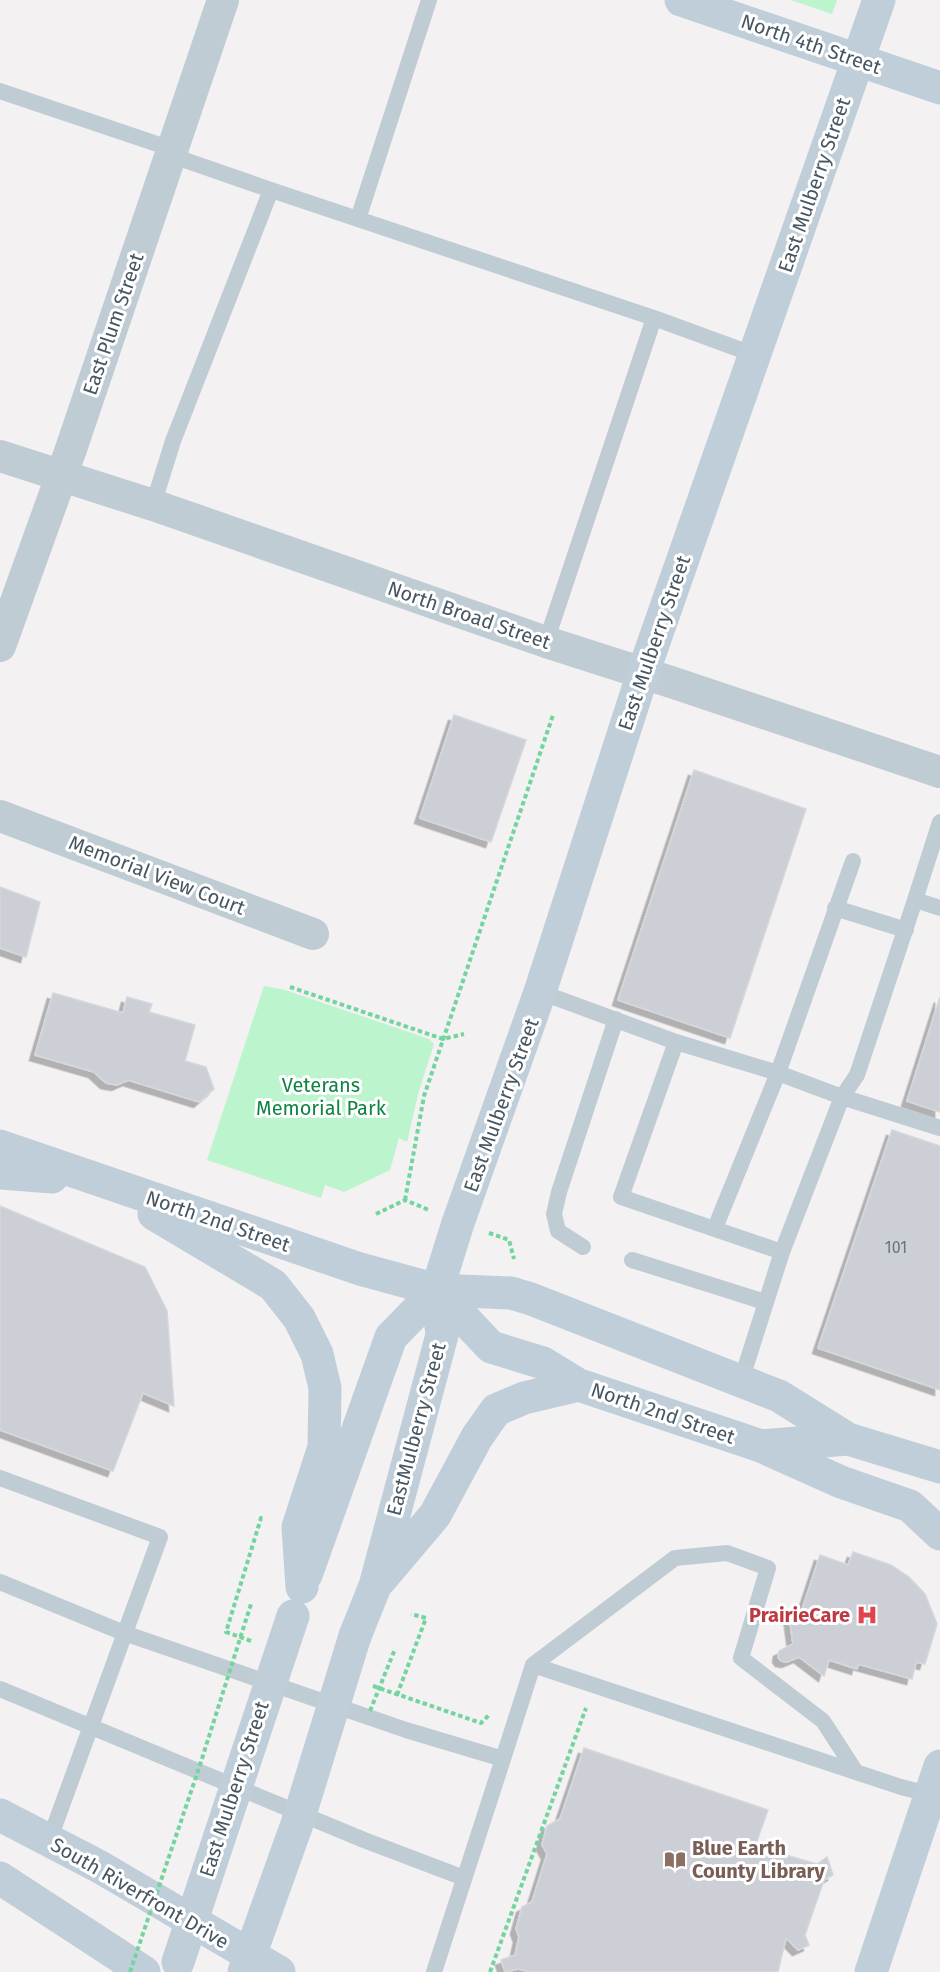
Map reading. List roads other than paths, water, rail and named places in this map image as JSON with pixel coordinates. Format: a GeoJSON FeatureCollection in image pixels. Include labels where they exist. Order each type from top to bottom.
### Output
{"type":"FeatureCollection","features":[{"type":"Feature","properties":{"kind":"main road","name":"North 4th Street"},"geometry":{"type":"LineString","coordinates":[[681,0],[940,88]]}},
{"type":"Feature","properties":{"kind":"main road","name":"East Mulberry Street"},"geometry":{"type":"LineString","coordinates":[[437,1290],[458,1223],[540,993],[643,673],[879,0]]}},
{"type":"Feature","properties":{"kind":"main road","name":"North 2nd Street"},"geometry":{"type":"LineString","coordinates":[[0,1146],[360,1269],[437,1290],[511,1293],[531,1299],[779,1396],[848,1439],[940,1467]]}},
{"type":"Feature","properties":{"kind":"main road"},"geometry":{"type":"LineString","coordinates":[[0,1173],[98,1180],[273,1285],[299,1318],[317,1354],[325,1388],[324,1447],[298,1527],[297,1602]]}},
{"type":"Feature","properties":{"kind":"main road","name":"North 2nd Street"},"geometry":{"type":"LineString","coordinates":[[437,1290],[491,1347],[543,1364],[579,1384],[761,1446],[848,1439]]}},
{"type":"Feature","properties":{"kind":"main road","name":"EastMulberry Street"},"geometry":{"type":"LineString","coordinates":[[244,1972],[297,1824],[355,1636],[375,1586],[442,1335],[437,1290]]}},
{"type":"Feature","properties":{"kind":"main road","name":"EastMulberry Street"},"geometry":{"type":"LineString","coordinates":[[297,1602],[391,1337],[437,1290]]}},
{"type":"Feature","properties":{"kind":"main road"},"geometry":{"type":"LineString","coordinates":[[375,1586],[435,1515],[477,1437],[496,1410],[524,1398],[579,1384]]}},
{"type":"Feature","properties":{"kind":"main road"},"geometry":{"type":"LineString","coordinates":[[761,1446],[841,1482],[910,1506],[940,1534]]}},
{"type":"Feature","properties":{"kind":"main road","name":"East Mulberry Street"},"geometry":{"type":"LineString","coordinates":[[176,1967],[297,1602]]}},
{"type":"Feature","properties":{"kind":"main road"},"geometry":{"type":"LineString","coordinates":[[871,1972],[936,1786]]}},
{"type":"Feature","properties":{"kind":"main road","name":"South Riverfront Drive"},"geometry":{"type":"LineString","coordinates":[[0,1815],[100,1868],[279,1972]]}},
{"type":"Feature","properties":{"kind":"main road"},"geometry":{"type":"LineString","coordinates":[[0,1878],[144,1972]]}},
{"type":"Feature","properties":{"kind":"street","name":"East Plum Street"},"geometry":{"type":"LineString","coordinates":[[0,646],[61,477],[223,0]]}},
{"type":"Feature","properties":{"kind":"street","name":"North Broad Street"},"geometry":{"type":"LineString","coordinates":[[0,456],[153,505],[546,642],[940,772]]}},
{"type":"Feature","properties":{"kind":"street","name":"Memorial View Court"},"geometry":{"type":"LineString","coordinates":[[0,816],[313,934]]}},
{"type":"Feature","properties":{"kind":"lane"},"geometry":{"type":"LineString","coordinates":[[358,219],[429,0]]}},
{"type":"Feature","properties":{"kind":"lane"},"geometry":{"type":"LineString","coordinates":[[0,91],[271,190],[654,318],[755,355]]}},
{"type":"Feature","properties":{"kind":"lane"},"geometry":{"type":"LineString","coordinates":[[153,505],[173,441],[271,190]]}},
{"type":"Feature","properties":{"kind":"lane"},"geometry":{"type":"LineString","coordinates":[[546,642],[654,318]]}},
{"type":"Feature","properties":{"kind":"lane"},"geometry":{"type":"LineString","coordinates":[[741,1381],[782,1251],[842,1097],[857,1075],[940,822]]}},
{"type":"Feature","properties":{"kind":"lane"},"geometry":{"type":"LineString","coordinates":[[715,1228],[778,1073],[853,861]]}},
{"type":"Feature","properties":{"kind":"lane"},"geometry":{"type":"LineString","coordinates":[[915,900],[940,908]]}},
{"type":"Feature","properties":{"kind":"lane"},"geometry":{"type":"LineString","coordinates":[[835,908],[906,930]]}},
{"type":"Feature","properties":{"kind":"lane"},"geometry":{"type":"LineString","coordinates":[[540,993],[675,1042],[778,1073],[842,1097],[940,1128]]}},
{"type":"Feature","properties":{"kind":"lane"},"geometry":{"type":"LineString","coordinates":[[583,1247],[558,1231],[554,1214],[559,1192],[616,1019]]}},
{"type":"Feature","properties":{"kind":"lane"},"geometry":{"type":"LineString","coordinates":[[675,1042],[621,1197],[782,1251]]}},
{"type":"Feature","properties":{"kind":"lane"},"geometry":{"type":"LineString","coordinates":[[632,1260],[765,1302]]}},
{"type":"Feature","properties":{"kind":"lane"},"geometry":{"type":"LineString","coordinates":[[0,1478],[159,1537],[49,1841]]}},
{"type":"Feature","properties":{"kind":"lane"},"geometry":{"type":"LineString","coordinates":[[434,1972],[533,1665],[675,1558],[726,1553],[768,1568],[741,1658],[823,1721],[856,1772]]}},
{"type":"Feature","properties":{"kind":"lane"},"geometry":{"type":"LineString","coordinates":[[0,1582],[124,1633],[406,1730],[503,1759]]}},
{"type":"Feature","properties":{"kind":"lane"},"geometry":{"type":"LineString","coordinates":[[533,1665],[856,1772],[936,1786]]}},
{"type":"Feature","properties":{"kind":"lane"},"geometry":{"type":"LineString","coordinates":[[0,1689],[364,1840],[464,1878]]}},
{"type":"Feature","properties":{"kind":"place","name":"PrairieCare"},"geometry":{"type":"Point","coordinates":[867,1615]}},
{"type":"Feature","properties":{"kind":"place","name":"Blue Earth County Library"},"geometry":{"type":"Point","coordinates":[675,1860]}},
{"type":"Feature","properties":{"kind":"park label","name":"Veterans Memorial Park"},"geometry":{"type":"Point","coordinates":[321,1096]}}]}
